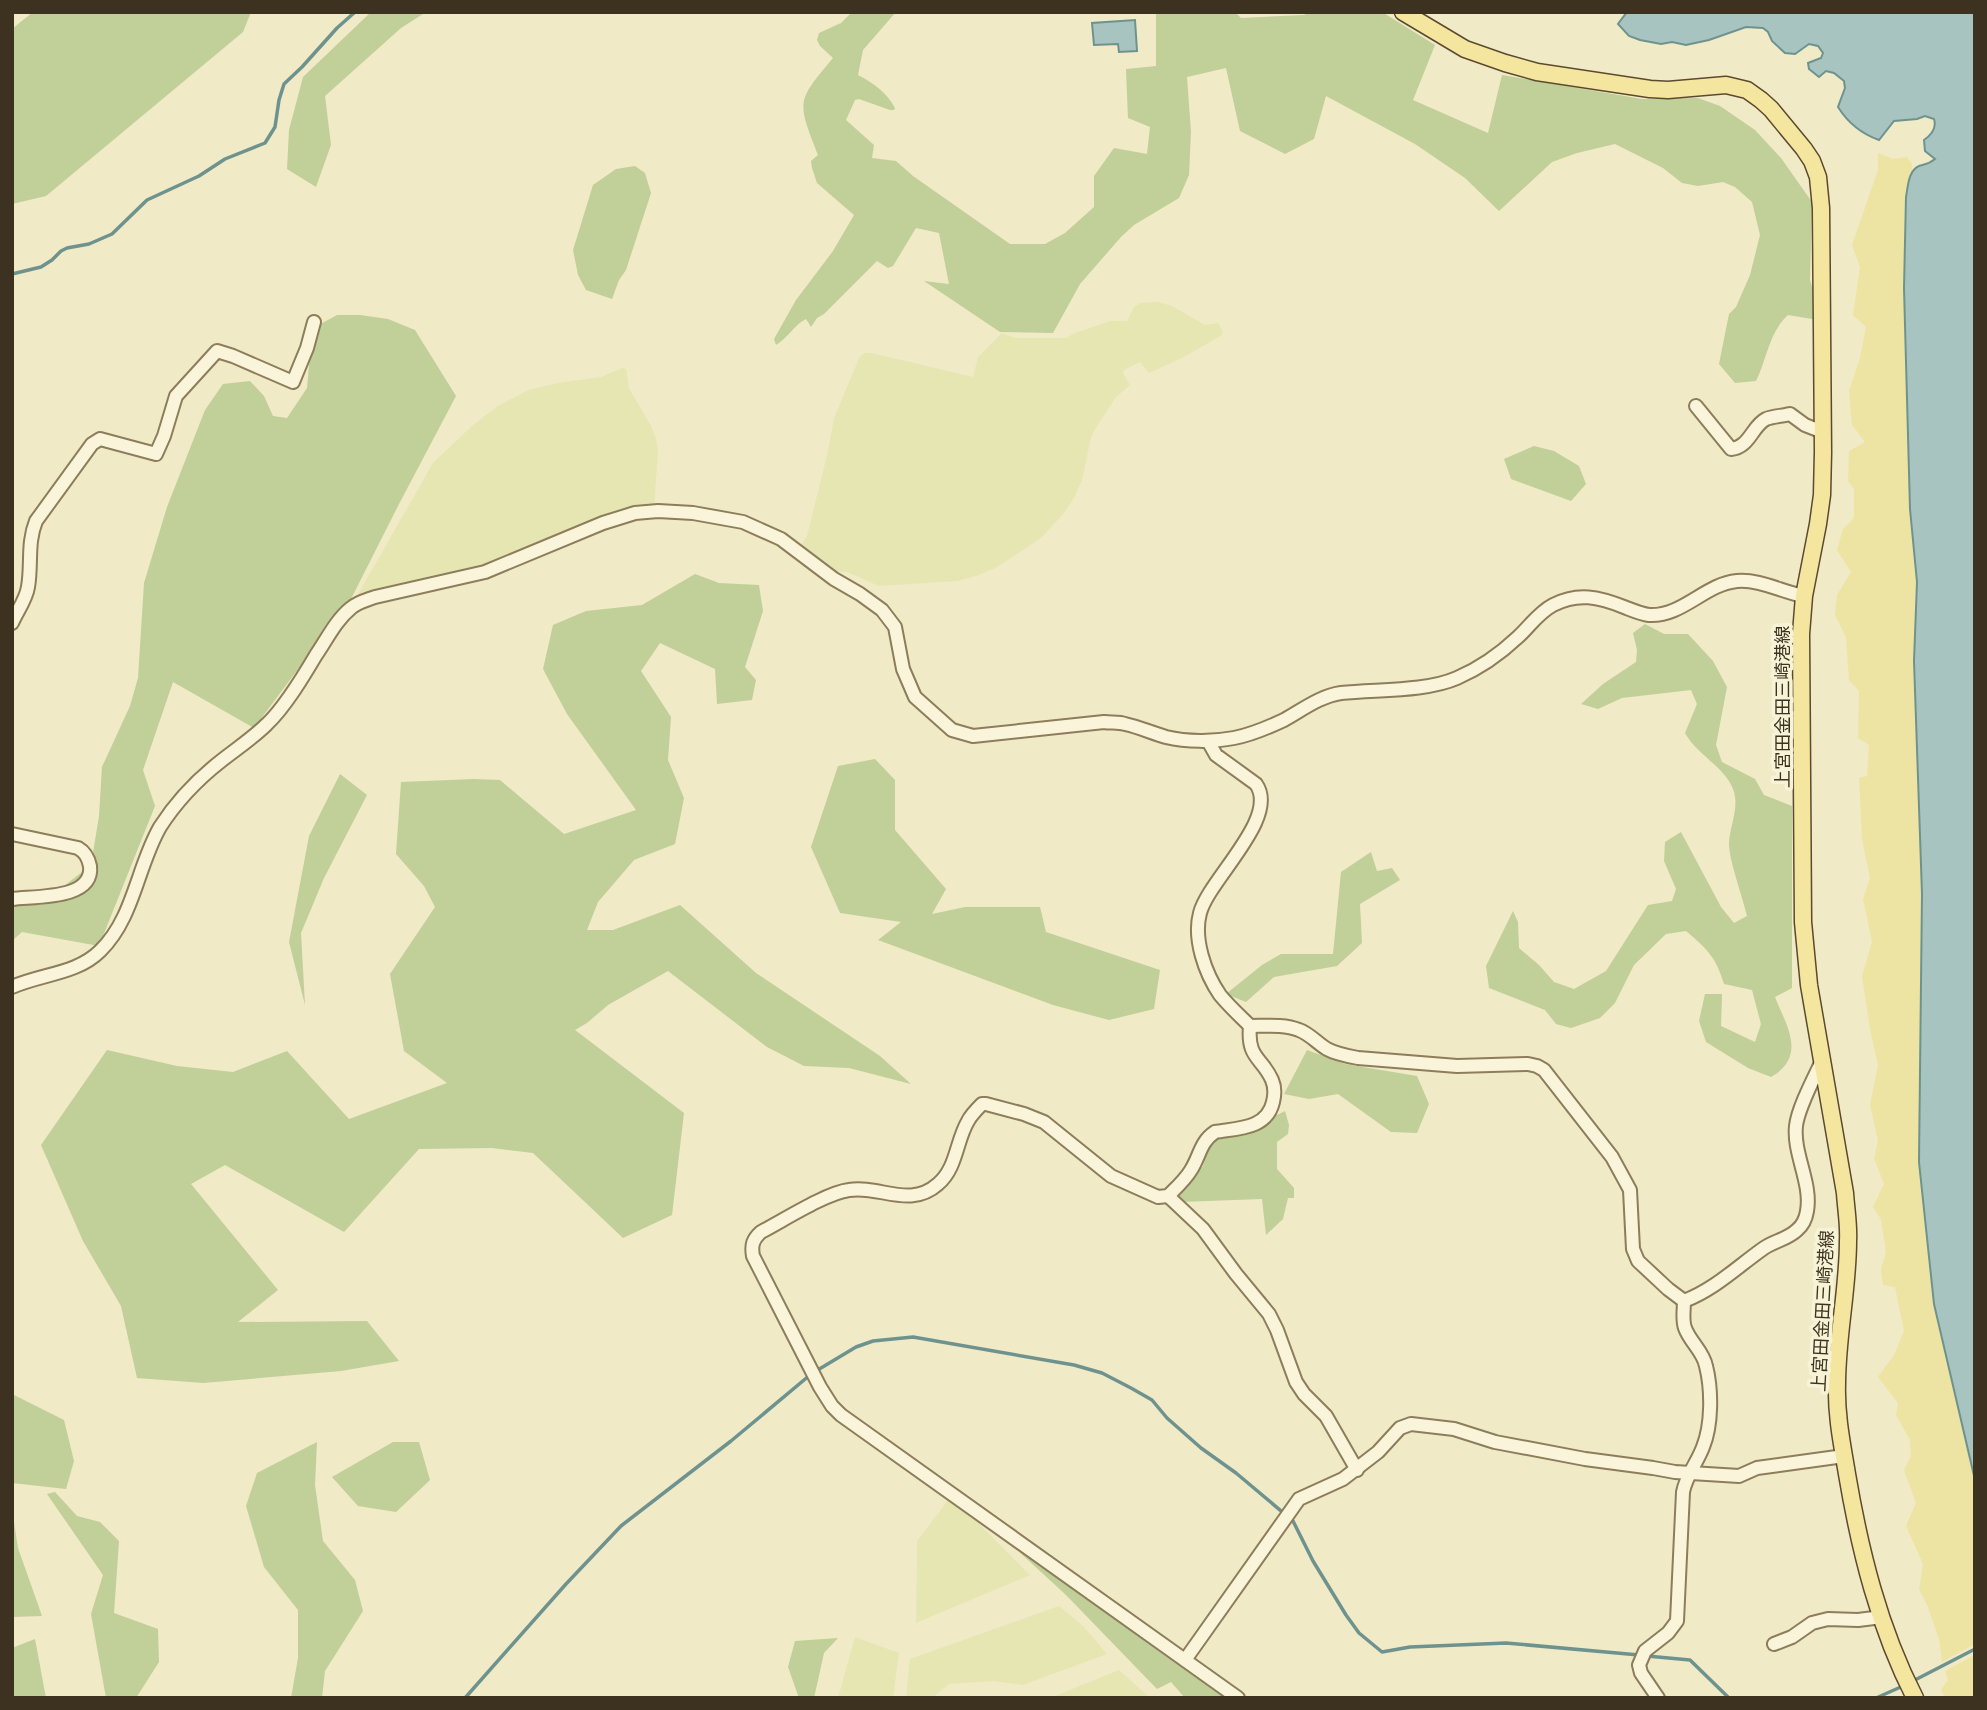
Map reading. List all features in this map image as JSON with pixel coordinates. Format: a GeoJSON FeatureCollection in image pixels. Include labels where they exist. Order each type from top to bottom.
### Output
{"type":"FeatureCollection","features":[{"type":"Feature","properties":{"kind":"main road","name":"上宮田金田三崎港線"},"geometry":{"type":"LineString","coordinates":[[1402,12],[1465,49],[1536,72],[1650,89],[1726,85],[1747,90],[1771,109],[1804,149],[1818,177],[1821,192],[1822,484],[1818,524],[1804,596],[1801,634],[1803,922],[1809,985],[1845,1193],[1849,1239],[1837,1384],[1837,1417],[1857,1531],[1882,1617],[1910,1688]]}},
{"type":"Feature","properties":{"kind":"street"},"geometry":{"type":"LineString","coordinates":[[12,623],[27,591],[31,532],[36,521],[92,444],[100,439],[156,454],[176,396],[217,351],[293,382],[314,322]]}},
{"type":"Feature","properties":{"kind":"street"},"geometry":{"type":"LineString","coordinates":[[1696,406],[1731,449],[1746,442],[1765,419],[1790,414],[1805,425],[1823,432]]}},
{"type":"Feature","properties":{"kind":"street"},"geometry":{"type":"LineString","coordinates":[[12,987],[77,967],[100,952],[116,930],[130,902],[150,847],[170,813],[184,795],[219,763],[268,724],[328,635],[349,609],[375,597],[485,572],[618,517],[635,513],[693,513],[743,522],[781,540],[834,579],[860,594],[891,619],[903,669],[912,691],[926,709],[952,730],[973,736],[1104,722],[1124,724],[1169,738],[1208,741],[1236,738],[1283,721],[1320,700],[1338,694],[1424,686],[1456,679],[1502,651],[1520,636],[1537,616],[1554,605],[1573,598],[1602,598],[1649,615],[1682,607],[1704,592],[1737,581],[1755,582],[1804,596]]}},
{"type":"Feature","properties":{"kind":"street"},"geometry":{"type":"LineString","coordinates":[[1208,741],[1216,755],[1256,784],[1261,791],[1257,818],[1240,850],[1205,902],[1199,924],[1201,948],[1215,986],[1222,997],[1250,1026],[1283,1026],[1297,1029],[1327,1049],[1358,1058],[1457,1066],[1528,1064],[1544,1070],[1612,1157],[1630,1189],[1633,1249],[1638,1262],[1684,1301]]}},
{"type":"Feature","properties":{"kind":"street"},"geometry":{"type":"LineString","coordinates":[[12,834],[78,848],[86,854],[90,870],[86,882],[78,890],[12,900]]}},
{"type":"Feature","properties":{"kind":"street"},"geometry":{"type":"LineString","coordinates":[[1238,1698],[841,1415],[813,1374],[753,1256],[752,1248],[755,1237],[761,1231],[839,1192],[861,1189],[903,1197],[935,1188],[948,1174],[967,1122],[982,1104],[1000,1107],[1044,1122],[1111,1176],[1158,1197],[1168,1196],[1189,1175],[1203,1142],[1209,1136],[1215,1132],[1260,1123],[1272,1107],[1275,1096],[1272,1077],[1251,1049],[1250,1026]]}},
{"type":"Feature","properties":{"kind":"street"},"geometry":{"type":"LineString","coordinates":[[1684,1301],[1715,1286],[1766,1247],[1797,1231],[1804,1221],[1807,1197],[1796,1126],[1822,1061]]}},
{"type":"Feature","properties":{"kind":"street"},"geometry":{"type":"LineString","coordinates":[[1168,1196],[1203,1229],[1269,1314],[1296,1382],[1326,1416],[1357,1470]]}},
{"type":"Feature","properties":{"kind":"street"},"geometry":{"type":"LineString","coordinates":[[1652,1695],[1640,1673],[1639,1665],[1645,1651],[1668,1633],[1677,1621],[1683,1492],[1685,1481],[1709,1431],[1710,1405],[1706,1365],[1699,1348],[1685,1330],[1684,1301]]}},
{"type":"Feature","properties":{"kind":"street"},"geometry":{"type":"LineString","coordinates":[[1185,1660],[1299,1499],[1357,1470],[1400,1428],[1411,1424],[1454,1429],[1495,1442],[1585,1459],[1675,1472],[1740,1476],[1756,1468],[1844,1456]]}},
{"type":"Feature","properties":{"kind":"street"},"geometry":{"type":"LineString","coordinates":[[1774,1644],[1812,1623],[1828,1619],[1858,1620],[1882,1617]]}},
{"type":"Feature","properties":{"kind":"green space"},"geometry":{"type":"Polygon","coordinates":[[[33,12],[251,12],[243,32],[46,196],[12,204],[12,29],[33,12]]]}},
{"type":"Feature","properties":{"kind":"green space"},"geometry":{"type":"Polygon","coordinates":[[[371,12],[426,12],[401,28],[325,96],[331,145],[316,187],[287,169],[289,130],[303,77],[371,12]]]}},
{"type":"Feature","properties":{"kind":"green space"},"geometry":{"type":"Polygon","coordinates":[[[852,12],[896,12],[863,50],[858,75],[880,89],[895,108],[890,110],[859,99],[855,100],[846,120],[874,145],[872,158],[896,161],[913,176],[1010,244],[1045,244],[1065,233],[1094,207],[1094,176],[1114,148],[1147,154],[1150,127],[1128,118],[1126,69],[1156,66],[1156,14],[1159,12],[1235,12],[1241,18],[1304,15],[1310,12],[1382,12],[1435,45],[1413,100],[1488,133],[1502,75],[1642,99],[1698,98],[1720,106],[1755,130],[1781,158],[1812,202],[1810,280],[1820,313],[1812,319],[1788,315],[1772,338],[1756,381],[1735,383],[1719,364],[1729,314],[1736,307],[1750,275],[1760,235],[1752,202],[1735,187],[1723,182],[1698,186],[1682,183],[1663,168],[1615,144],[1552,162],[1499,211],[1465,178],[1415,144],[1326,96],[1314,139],[1285,154],[1240,131],[1226,68],[1187,77],[1191,132],[1189,175],[1179,198],[1134,225],[1121,237],[1080,284],[1053,333],[1000,332],[924,281],[949,284],[939,233],[916,228],[893,266],[888,268],[877,261],[817,318],[811,327],[806,319],[776,345],[774,339],[796,300],[833,251],[854,215],[817,183],[811,161],[818,155],[804,112],[806,94],[833,58],[820,46],[817,40],[819,33],[841,23],[852,12]]]}},
{"type":"Feature","properties":{"kind":"green space"},"geometry":{"type":"Polygon","coordinates":[[[635,166],[645,173],[651,193],[626,270],[612,299],[586,290],[578,275],[573,250],[593,185],[616,169],[635,166]]]}},
{"type":"Feature","properties":{"kind":"green space"},"geometry":{"type":"Polygon","coordinates":[[[1158,302],[1172,306],[1205,325],[1218,323],[1223,331],[1222,335],[1149,373],[1140,362],[1124,370],[1130,385],[1116,397],[1091,437],[1082,480],[1074,498],[1041,538],[997,567],[979,575],[958,581],[879,586],[847,572],[834,571],[802,549],[834,418],[860,356],[872,353],[973,377],[978,357],[1002,333],[1015,338],[1066,338],[1110,321],[1127,321],[1134,307],[1140,303],[1158,302]]]}},
{"type":"Feature","properties":{"kind":"green space"},"geometry":{"type":"Polygon","coordinates":[[[337,315],[388,319],[415,330],[456,396],[352,597],[254,728],[173,682],[143,770],[155,806],[99,946],[22,932],[12,941],[12,896],[64,886],[91,865],[99,816],[102,767],[130,706],[138,678],[144,583],[167,507],[205,410],[223,384],[250,381],[264,396],[273,416],[287,418],[307,388],[311,344],[317,326],[337,315]]]}},
{"type":"Feature","properties":{"kind":"green space"},"geometry":{"type":"Polygon","coordinates":[[[622,368],[626,369],[629,388],[656,439],[658,452],[654,507],[489,566],[360,599],[357,596],[433,463],[473,425],[498,406],[528,390],[601,377],[622,368]]]}},
{"type":"Feature","properties":{"kind":"green space"},"geometry":{"type":"Polygon","coordinates":[[[1534,446],[1554,451],[1579,466],[1586,484],[1571,501],[1511,479],[1504,459],[1534,446]]]}},
{"type":"Feature","properties":{"kind":"green space"},"geometry":{"type":"Polygon","coordinates":[[[695,574],[719,583],[759,585],[763,611],[745,667],[756,680],[752,700],[717,704],[715,669],[660,643],[641,671],[671,717],[668,760],[684,798],[675,844],[634,860],[598,902],[587,930],[613,930],[680,905],[756,973],[880,1056],[911,1084],[849,1068],[804,1066],[767,1047],[668,971],[608,1005],[575,1030],[684,1113],[672,1215],[623,1238],[533,1153],[492,1148],[419,1149],[344,1232],[225,1165],[191,1184],[278,1290],[238,1322],[367,1321],[399,1361],[341,1371],[203,1383],[137,1378],[121,1306],[83,1241],[41,1145],[107,1050],[177,1066],[233,1072],[287,1051],[349,1119],[447,1083],[404,1051],[390,974],[435,907],[424,886],[396,854],[401,782],[500,780],[564,834],[636,810],[567,714],[543,669],[553,625],[586,611],[642,605],[695,574]]]}},
{"type":"Feature","properties":{"kind":"green space"},"geometry":{"type":"Polygon","coordinates":[[[1645,624],[1664,634],[1688,634],[1713,661],[1727,687],[1716,745],[1722,762],[1755,779],[1764,795],[1792,806],[1792,988],[1775,997],[1788,1030],[1791,1050],[1782,1069],[1771,1077],[1748,1068],[1706,1042],[1699,1021],[1705,994],[1722,994],[1721,1026],[1755,1042],[1761,1024],[1752,990],[1724,984],[1710,954],[1686,931],[1666,934],[1634,965],[1615,1003],[1600,1018],[1571,1028],[1556,1024],[1545,1010],[1489,988],[1486,966],[1513,911],[1518,922],[1519,948],[1554,982],[1574,989],[1606,971],[1648,905],[1672,901],[1676,889],[1664,861],[1665,842],[1681,832],[1721,907],[1734,923],[1747,916],[1729,849],[1735,796],[1729,781],[1685,733],[1697,704],[1691,690],[1622,698],[1598,709],[1581,704],[1603,684],[1636,662],[1637,650],[1633,633],[1645,624]]]}},
{"type":"Feature","properties":{"kind":"green space"},"geometry":{"type":"Polygon","coordinates":[[[875,759],[895,780],[895,830],[946,889],[932,914],[965,907],[1040,907],[1046,932],[1160,970],[1154,1009],[1109,1020],[1053,1005],[878,940],[901,922],[840,913],[811,847],[838,766],[875,759]]]}},
{"type":"Feature","properties":{"kind":"green space"},"geometry":{"type":"Polygon","coordinates":[[[340,774],[367,795],[324,878],[301,933],[305,1005],[289,942],[309,836],[340,774]]]}},
{"type":"Feature","properties":{"kind":"green space"},"geometry":{"type":"Polygon","coordinates":[[[1371,852],[1377,871],[1392,868],[1400,880],[1360,904],[1362,943],[1337,966],[1274,977],[1246,1002],[1226,994],[1262,965],[1281,954],[1333,954],[1341,872],[1371,852]]]}},
{"type":"Feature","properties":{"kind":"green space"},"geometry":{"type":"Polygon","coordinates":[[[1307,1050],[1345,1064],[1417,1076],[1429,1104],[1417,1133],[1391,1132],[1338,1094],[1309,1099],[1284,1094],[1307,1050]]]}},
{"type":"Feature","properties":{"kind":"green space"},"geometry":{"type":"Polygon","coordinates":[[[1285,1111],[1289,1125],[1288,1134],[1277,1142],[1277,1169],[1294,1188],[1294,1198],[1288,1198],[1283,1219],[1266,1235],[1262,1199],[1180,1202],[1177,1199],[1203,1166],[1207,1150],[1213,1141],[1227,1135],[1245,1134],[1285,1111]]]}},
{"type":"Feature","properties":{"kind":"green space"},"geometry":{"type":"Polygon","coordinates":[[[12,1394],[64,1420],[74,1461],[66,1489],[12,1483],[12,1394]]]}},
{"type":"Feature","properties":{"kind":"green space"},"geometry":{"type":"Polygon","coordinates":[[[317,1442],[315,1485],[323,1541],[355,1580],[363,1611],[325,1671],[322,1698],[291,1698],[298,1658],[298,1610],[264,1567],[246,1506],[257,1473],[317,1442]]]}},
{"type":"Feature","properties":{"kind":"green space"},"geometry":{"type":"Polygon","coordinates":[[[393,1442],[419,1442],[430,1480],[396,1512],[358,1506],[332,1477],[393,1442]]]}},
{"type":"Feature","properties":{"kind":"green space"},"geometry":{"type":"Polygon","coordinates":[[[55,1492],[77,1516],[100,1522],[119,1541],[114,1613],[158,1629],[159,1662],[136,1698],[106,1698],[91,1614],[103,1575],[47,1494],[55,1492]]]}},
{"type":"Feature","properties":{"kind":"green space"},"geometry":{"type":"Polygon","coordinates":[[[949,1499],[975,1518],[1030,1575],[916,1623],[917,1541],[949,1499]]]}},
{"type":"Feature","properties":{"kind":"green space"},"geometry":{"type":"Polygon","coordinates":[[[12,1509],[18,1548],[42,1616],[12,1617],[12,1509]]]}},
{"type":"Feature","properties":{"kind":"green space"},"geometry":{"type":"Polygon","coordinates":[[[1004,1538],[1228,1698],[1185,1698],[1171,1682],[1157,1689],[1066,1595],[1004,1538]]]}},
{"type":"Feature","properties":{"kind":"green space"},"geometry":{"type":"Polygon","coordinates":[[[1059,1606],[1084,1627],[1107,1654],[1023,1685],[993,1681],[949,1684],[932,1698],[906,1698],[910,1659],[1059,1606]]]}},
{"type":"Feature","properties":{"kind":"green space"},"geometry":{"type":"Polygon","coordinates":[[[855,1637],[899,1653],[893,1698],[838,1698],[855,1637]]]}},
{"type":"Feature","properties":{"kind":"green space"},"geometry":{"type":"Polygon","coordinates":[[[838,1638],[824,1653],[814,1698],[799,1698],[788,1667],[795,1641],[838,1638]]]}},
{"type":"Feature","properties":{"kind":"green space"},"geometry":{"type":"Polygon","coordinates":[[[35,1639],[46,1698],[12,1698],[12,1648],[35,1639]]]}},
{"type":"Feature","properties":{"kind":"green space"},"geometry":{"type":"Polygon","coordinates":[[[1119,1670],[1150,1698],[1050,1698],[1119,1670]]]}},
{"type":"Feature","properties":{"kind":"sand"},"geometry":{"type":"Polygon","coordinates":[[[1878,153],[1893,159],[1907,157],[1912,164],[1906,197],[1904,288],[1910,509],[1917,582],[1914,661],[1922,894],[1919,1162],[1934,1304],[1975,1468],[1975,1644],[1942,1662],[1939,1639],[1919,1589],[1923,1564],[1906,1526],[1916,1503],[1904,1470],[1911,1456],[1910,1440],[1896,1415],[1898,1403],[1878,1377],[1894,1355],[1904,1331],[1895,1287],[1883,1285],[1881,1269],[1886,1252],[1881,1219],[1873,1207],[1884,1184],[1874,1158],[1878,1141],[1870,1105],[1878,1065],[1862,976],[1872,942],[1863,899],[1870,878],[1862,839],[1859,778],[1867,776],[1869,745],[1858,738],[1859,691],[1849,680],[1846,637],[1835,615],[1837,595],[1851,572],[1837,550],[1843,529],[1854,518],[1854,489],[1848,481],[1849,451],[1865,442],[1852,425],[1849,391],[1860,358],[1866,327],[1853,315],[1860,267],[1852,245],[1878,170],[1878,153]]]}},
{"type":"Feature","properties":{"kind":"sand"},"geometry":{"type":"Polygon","coordinates":[[[1975,1655],[1975,1698],[1945,1698],[1941,1690],[1948,1680],[1945,1671],[1975,1655]]]}},
{"type":"Feature","properties":{"kind":"water"},"geometry":{"type":"Polygon","coordinates":[[[1627,12],[1975,12],[1975,1480],[1934,1304],[1919,1162],[1922,894],[1914,661],[1917,582],[1910,509],[1904,288],[1908,184],[1915,168],[1935,159],[1925,151],[1924,140],[1933,131],[1934,119],[1925,116],[1894,121],[1879,140],[1856,127],[1838,107],[1845,88],[1844,81],[1834,73],[1826,71],[1819,77],[1809,69],[1808,63],[1821,58],[1823,53],[1818,46],[1809,44],[1795,54],[1785,53],[1763,28],[1746,27],[1686,45],[1672,42],[1661,44],[1629,36],[1618,24],[1627,12]]]}},
{"type":"Feature","properties":{"kind":"water"},"geometry":{"type":"Polygon","coordinates":[[[1135,20],[1137,51],[1119,52],[1118,44],[1094,45],[1092,23],[1135,20]]]}},
{"type":"Feature","properties":{"kind":"waterway"},"geometry":{"type":"LineString","coordinates":[[12,274],[41,267],[67,248],[89,244],[112,234],[147,200],[199,176],[225,159],[265,143],[275,127],[284,84],[355,12]]}},
{"type":"Feature","properties":{"kind":"waterway"},"geometry":{"type":"LineString","coordinates":[[816,1371],[856,1347],[873,1341],[913,1337],[1074,1365],[1102,1373],[1152,1400],[1167,1418],[1201,1448],[1236,1473],[1293,1521],[1313,1561],[1346,1615],[1359,1633],[1382,1652],[1410,1647],[1506,1643],[1639,1655]]}},
{"type":"Feature","properties":{"kind":"waterway"},"geometry":{"type":"LineString","coordinates":[[465,1698],[621,1526],[731,1441],[810,1375]]}},
{"type":"Feature","properties":{"kind":"waterway"},"geometry":{"type":"LineString","coordinates":[[1913,1681],[1975,1649]]}},
{"type":"Feature","properties":{"kind":"waterway"},"geometry":{"type":"LineString","coordinates":[[1647,1656],[1690,1660],[1729,1698]]}},
{"type":"Feature","properties":{"kind":"waterway"},"geometry":{"type":"LineString","coordinates":[[1876,1698],[1903,1686]]}}]}
